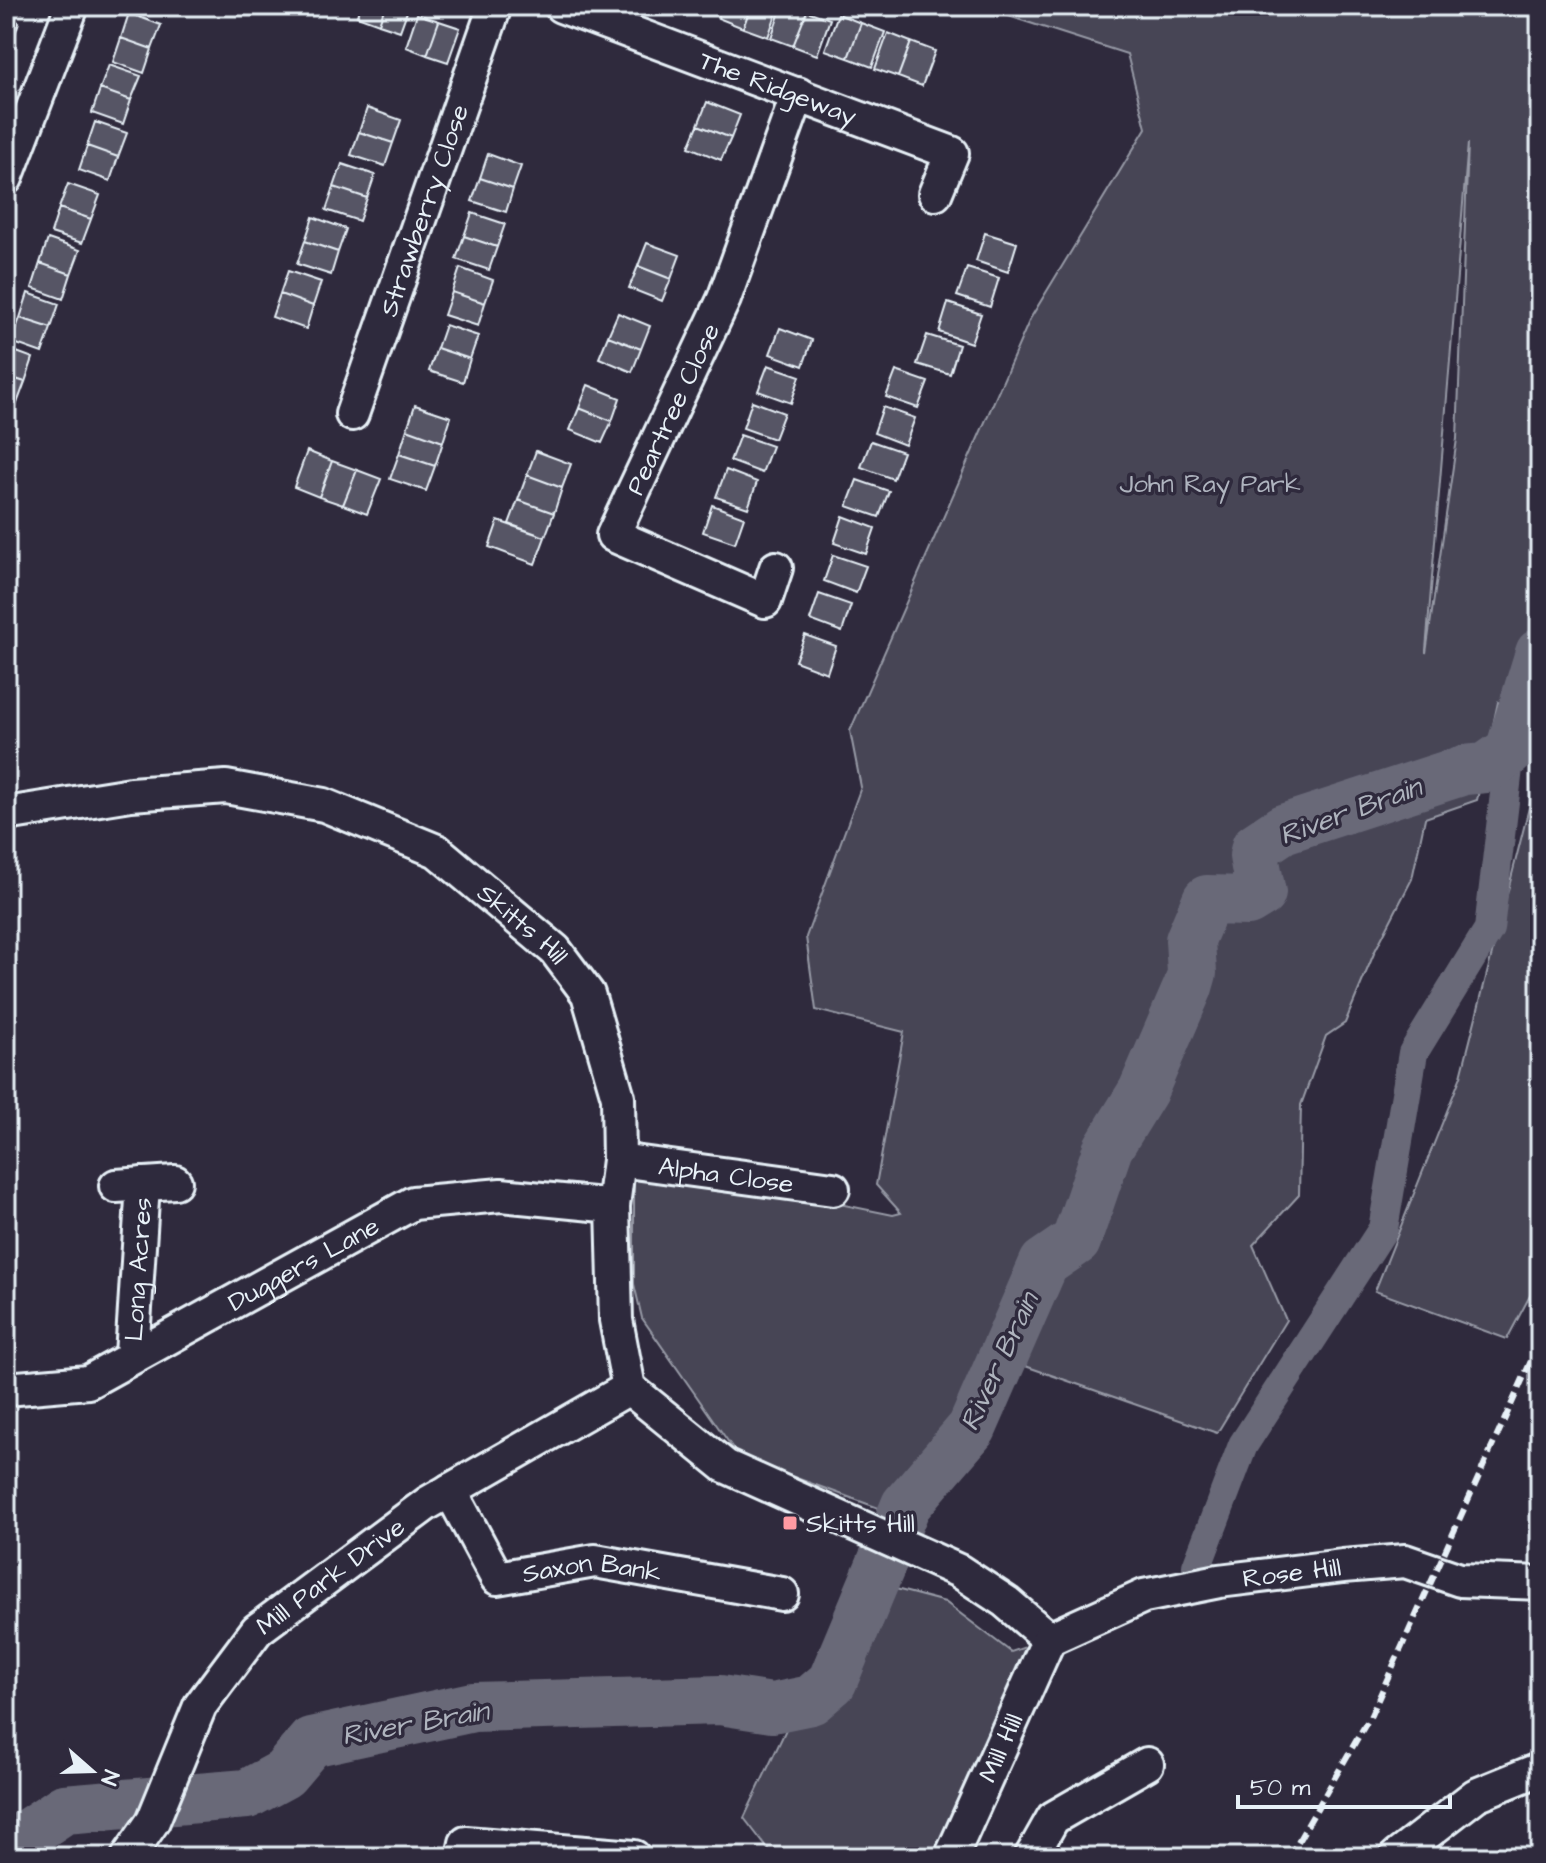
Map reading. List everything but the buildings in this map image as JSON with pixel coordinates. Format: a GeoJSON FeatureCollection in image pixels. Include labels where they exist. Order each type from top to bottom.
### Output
{"type":"FeatureCollection","features":[{"type":"Feature","properties":{"kind":"street"},"geometry":{"type":"LineString","coordinates":[[6,178],[72,6]]}},
{"type":"Feature","properties":{"kind":"street","name":"Strawberry Close"},"geometry":{"type":"LineString","coordinates":[[352,414],[495,6]]}},
{"type":"Feature","properties":{"kind":"street","name":"The Ridgeway"},"geometry":{"type":"LineString","coordinates":[[561,6],[952,153],[935,194]]}},
{"type":"Feature","properties":{"kind":"street","name":"Peartree Close"},"geometry":{"type":"LineString","coordinates":[[776,568],[765,601],[613,535],[724,299],[798,94]]}},
{"type":"Feature","properties":{"kind":"street","name":"Skitts Hill"},"geometry":{"type":"LineString","coordinates":[[6,814],[131,794],[226,787],[324,805],[437,851],[555,950],[588,994],[618,1097],[619,1160],[613,1206],[616,1320],[629,1388]]}},
{"type":"Feature","properties":{"kind":"street","name":"Alpha Close"},"geometry":{"type":"LineString","coordinates":[[619,1160],[833,1189]]}},
{"type":"Feature","properties":{"kind":"street","name":"Long Acres"},"geometry":{"type":"LineString","coordinates":[[132,1355],[130,1185],[175,1182]]}},
{"type":"Feature","properties":{"kind":"street","name":"Duggers Lane"},"geometry":{"type":"LineString","coordinates":[[6,1389],[88,1382],[132,1355],[413,1203],[501,1195],[613,1206]]}},
{"type":"Feature","properties":{"kind":"street"},"geometry":{"type":"LineString","coordinates":[[629,1388],[725,1466],[959,1571],[1006,1602],[1049,1639]]}},
{"type":"Feature","properties":{"kind":"street","name":"Mill Park Drive"},"geometry":{"type":"LineString","coordinates":[[128,1857],[153,1821],[176,1758],[200,1706],[257,1630],[450,1490],[629,1388]]}},
{"type":"Feature","properties":{"kind":"street","name":"Saxon Bank"},"geometry":{"type":"LineString","coordinates":[[450,1490],[497,1578],[595,1561],[782,1594]]}},
{"type":"Feature","properties":{"kind":"street","name":"Rose Hill"},"geometry":{"type":"LineString","coordinates":[[1049,1639],[1144,1596],[1219,1581],[1343,1566],[1405,1561],[1460,1580],[1540,1583]]}},
{"type":"Feature","properties":{"kind":"street","name":"Mill Hill"},"geometry":{"type":"LineString","coordinates":[[952,1857],[1049,1639]]}},
{"type":"Feature","properties":{"kind":"street"},"geometry":{"type":"LineString","coordinates":[[1031,1857],[1053,1818],[1147,1764]]}},
{"type":"Feature","properties":{"kind":"street"},"geometry":{"type":"LineString","coordinates":[[1396,1857],[1476,1795],[1540,1769]]}},
{"type":"Feature","properties":{"kind":"street"},"geometry":{"type":"LineString","coordinates":[[463,1857],[466,1843],[634,1857]]}},
{"type":"Feature","properties":{"kind":"green space","name":"John Ray Park"},"geometry":{"type":"Polygon","coordinates":[[[977,6],[1540,6],[1540,735],[1498,702],[1477,800],[1425,818],[1412,879],[1375,951],[1345,1023],[1326,1036],[1301,1105],[1299,1195],[1253,1245],[1286,1320],[1217,1433],[991,1354],[980,1379],[884,1510],[739,1457],[642,1318],[634,1284],[634,1173],[722,1180],[893,1215],[901,1213],[876,1185],[904,1032],[816,1010],[806,937],[861,787],[850,731],[1030,319],[1146,128],[1127,54],[977,6]],[[1468,143],[1426,653],[1457,439],[1468,143]]]}},
{"type":"Feature","properties":{"kind":"green space"},"geometry":{"type":"Polygon","coordinates":[[[1540,764],[1540,1277],[1507,1339],[1375,1291],[1461,1076],[1540,764]]]}},
{"type":"Feature","properties":{"kind":"green space"},"geometry":{"type":"Polygon","coordinates":[[[892,1588],[945,1602],[1011,1652],[1049,1639],[931,1857],[774,1857],[744,1818],[798,1704],[853,1683],[892,1588]]]}},
{"type":"Feature","properties":{"kind":"waterway","name":"River Brain"},"geometry":{"type":"LineString","coordinates":[[6,1848],[64,1809],[247,1794],[284,1774],[311,1742],[473,1707],[720,1700],[772,1708],[811,1700],[832,1682],[906,1505],[972,1428],[1044,1263],[1076,1241],[1108,1148],[1143,1091],[1188,987],[1192,973],[1190,940],[1207,900],[1248,901],[1261,893],[1254,856],[1256,847],[1283,829],[1464,770],[1486,768],[1510,751],[1540,653]]}},
{"type":"Feature","properties":{"kind":"waterway"},"geometry":{"type":"LineString","coordinates":[[1197,1566],[1243,1445],[1383,1229],[1413,1053],[1489,929],[1510,751]]}},
{"type":"Feature","properties":{"kind":"railway"},"geometry":{"type":"LineString","coordinates":[[1289,1857],[1371,1715],[1540,1341]]}},
{"type":"Feature","properties":{"kind":"place","name":"Skitts Hill"},"geometry":{"type":"Point","coordinates":[790,1523]}}]}
